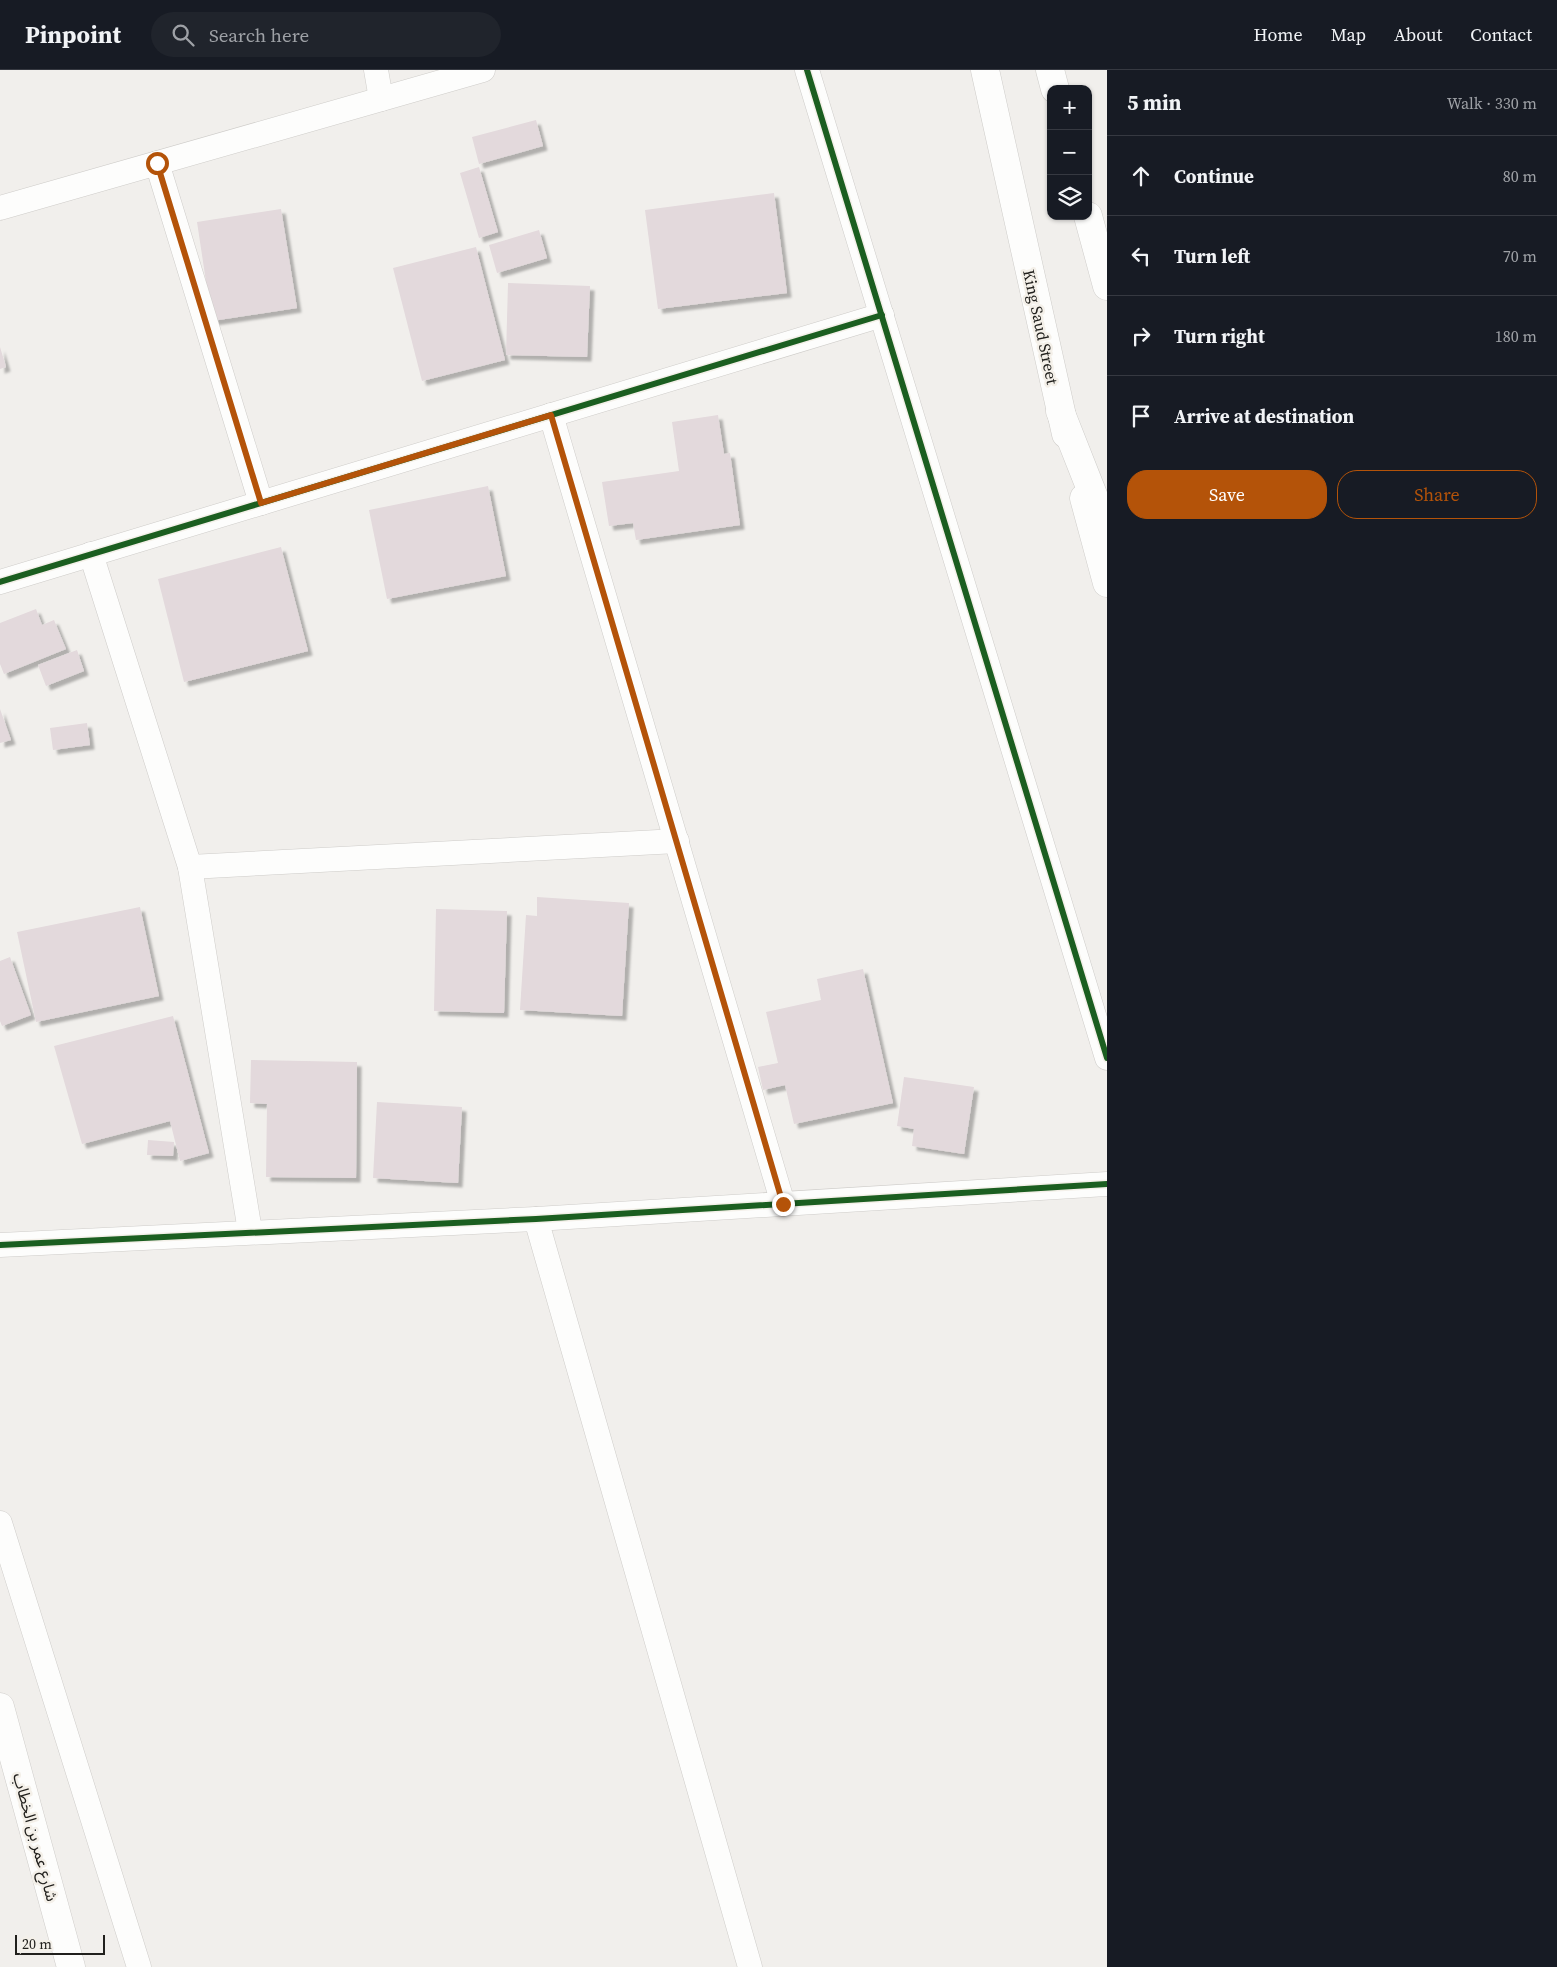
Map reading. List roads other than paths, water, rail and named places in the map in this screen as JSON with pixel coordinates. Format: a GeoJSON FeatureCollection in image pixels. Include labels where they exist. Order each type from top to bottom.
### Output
{"type":"FeatureCollection","features":[{"type":"Feature","properties":{"kind":"main road","name":"King Saud Street"},"geometry":{"type":"LineString","coordinates":[[984,70],[1060,411],[1107,583]]}},
{"type":"Feature","properties":{"kind":"main road"},"geometry":{"type":"LineString","coordinates":[[1050,70],[1053,85]]}},
{"type":"Feature","properties":{"kind":"main road"},"geometry":{"type":"LineString","coordinates":[[1089,220],[1107,286]]}},
{"type":"Feature","properties":{"kind":"main road"},"geometry":{"type":"LineString","coordinates":[[1060,411],[1107,530]]}},
{"type":"Feature","properties":{"kind":"main road","name":"شارع عمر بن الخطاب"},"geometry":{"type":"LineString","coordinates":[[0,1707],[71,1967]]}},
{"type":"Feature","properties":{"kind":"street"},"geometry":{"type":"LineString","coordinates":[[376,70],[381,99]]}},
{"type":"Feature","properties":{"kind":"street"},"geometry":{"type":"LineString","coordinates":[[0,208],[483,70]]}},
{"type":"Feature","properties":{"kind":"street"},"geometry":{"type":"LineString","coordinates":[[807,70],[1107,1058]]}},
{"type":"Feature","properties":{"kind":"street"},"geometry":{"type":"LineString","coordinates":[[157,163],[261,503]]}},
{"type":"Feature","properties":{"kind":"street"},"geometry":{"type":"LineString","coordinates":[[0,582],[882,315]]}},
{"type":"Feature","properties":{"kind":"street"},"geometry":{"type":"LineString","coordinates":[[551,415],[783,1204]]}},
{"type":"Feature","properties":{"kind":"street"},"geometry":{"type":"LineString","coordinates":[[91,554],[190,867],[250,1232]]}},
{"type":"Feature","properties":{"kind":"street"},"geometry":{"type":"LineString","coordinates":[[190,867],[677,841]]}},
{"type":"Feature","properties":{"kind":"street"},"geometry":{"type":"LineString","coordinates":[[0,1245],[536,1218],[1107,1184]]}},
{"type":"Feature","properties":{"kind":"street"},"geometry":{"type":"LineString","coordinates":[[536,1218],[750,1967]]}},
{"type":"Feature","properties":{"kind":"street"},"geometry":{"type":"LineString","coordinates":[[0,1523],[139,1967]]}}]}
